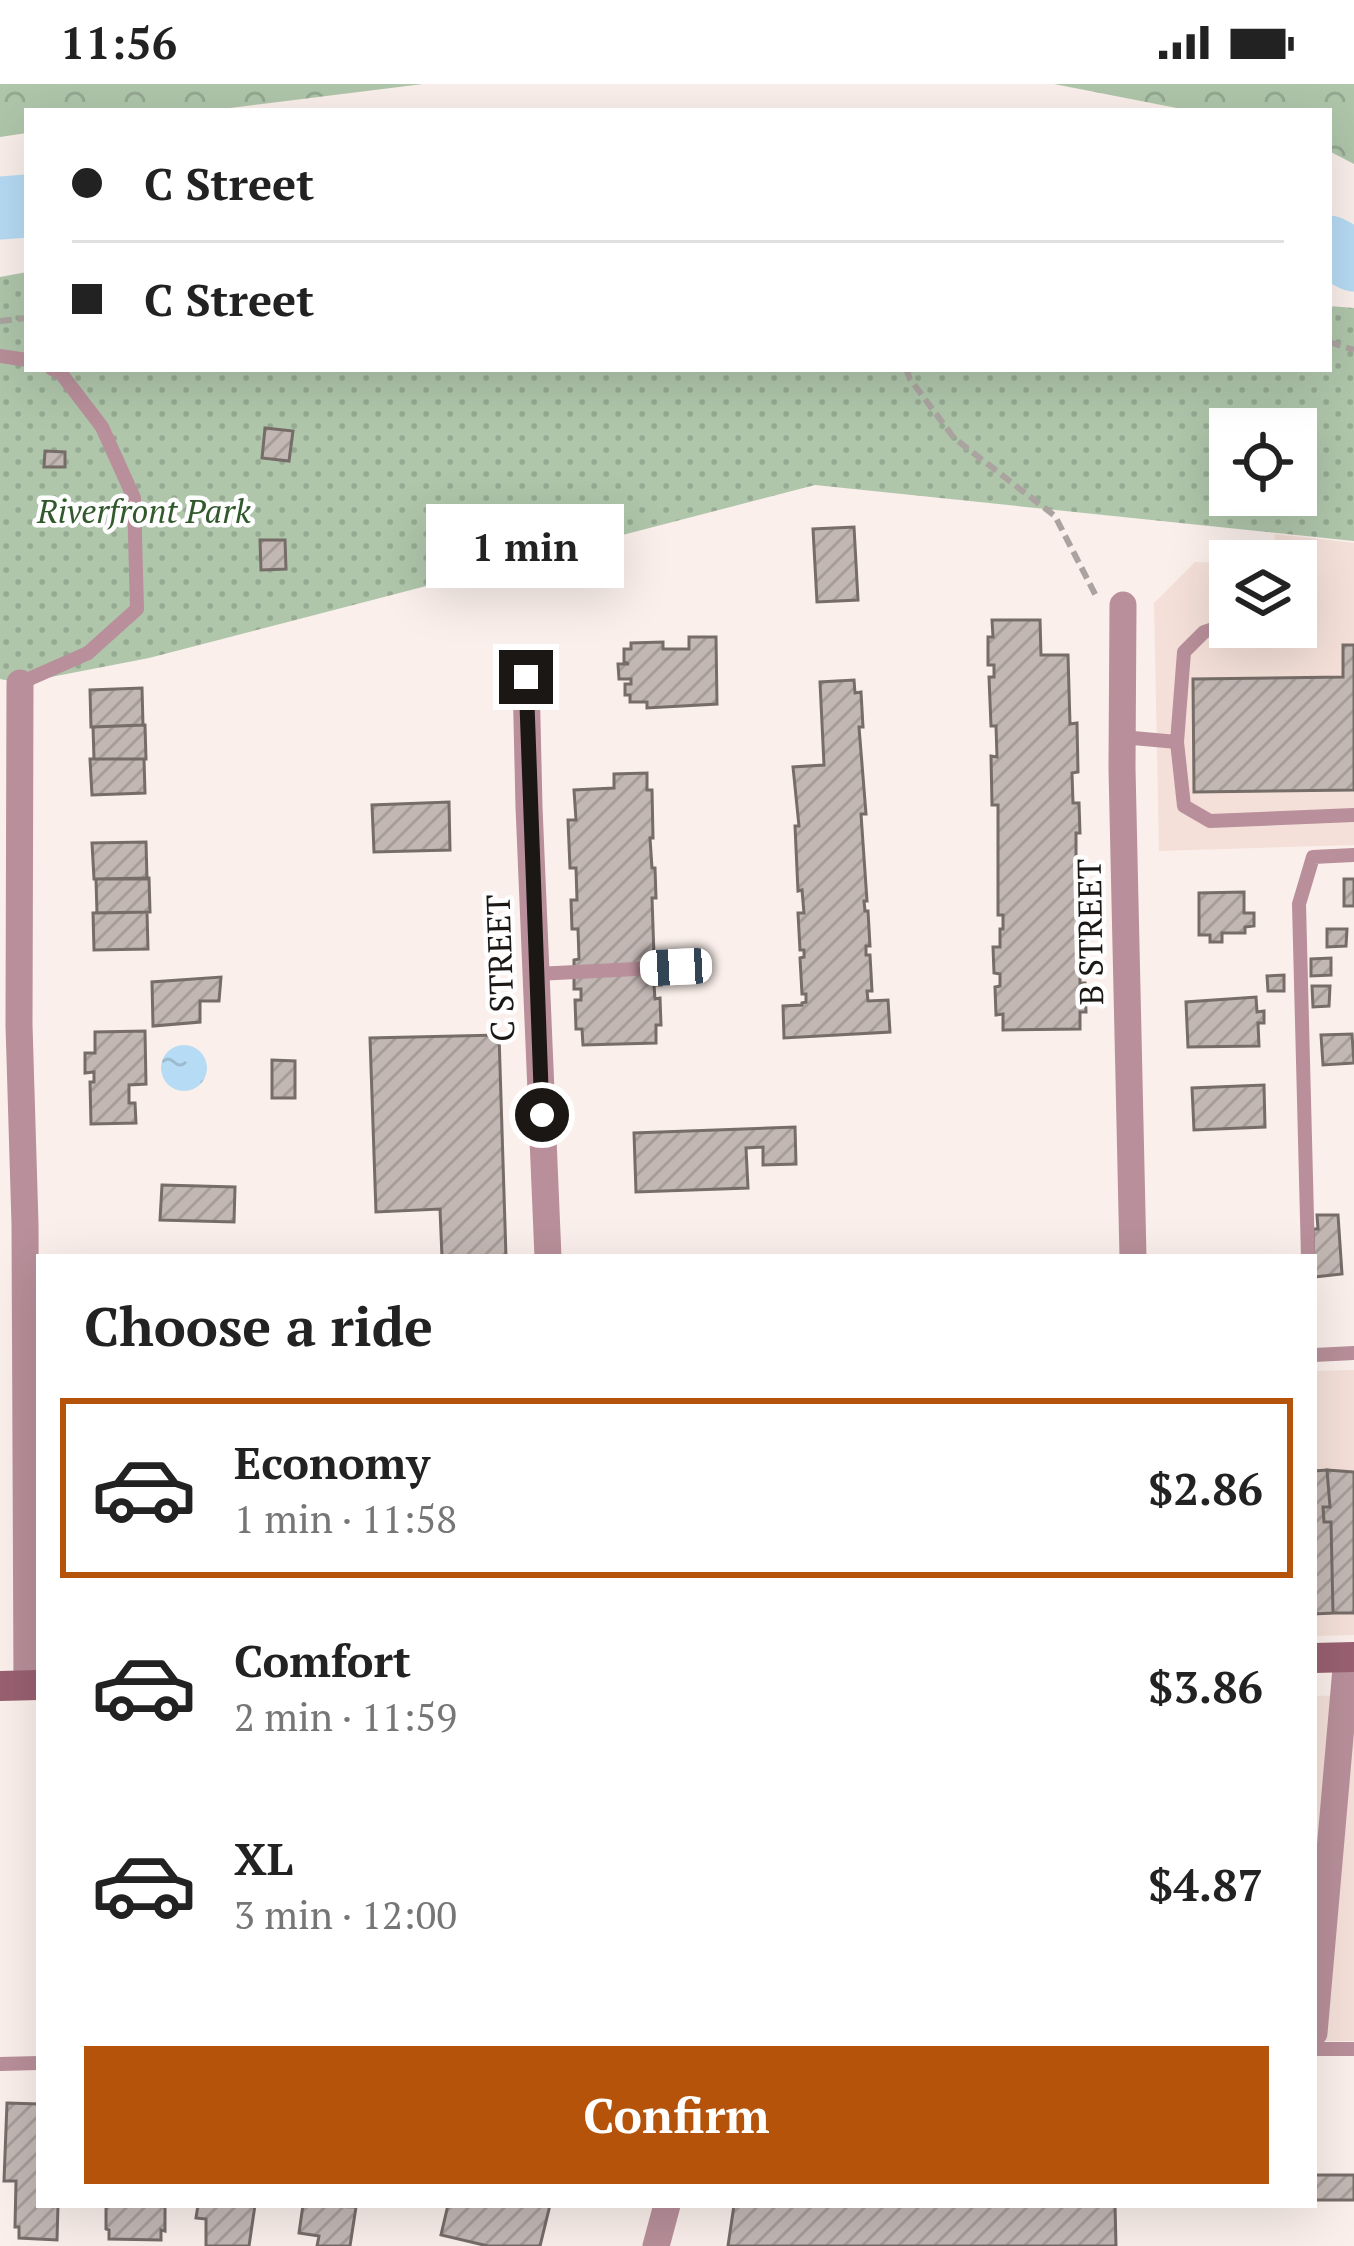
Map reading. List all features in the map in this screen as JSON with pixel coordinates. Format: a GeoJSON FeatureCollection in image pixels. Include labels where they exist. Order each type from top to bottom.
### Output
{"type":"FeatureCollection","features":[{"type":"Feature","properties":{"kind":"street","name":"B STREET"},"geometry":{"type":"LineString","coordinates":[[1123,605],[1133,1254]]}},
{"type":"Feature","properties":{"kind":"street","name":"C STREET"},"geometry":{"type":"LineString","coordinates":[[526,677],[548,1254]]}},
{"type":"Feature","properties":{"kind":"street"},"geometry":{"type":"LineString","coordinates":[[20,683],[19,1025],[33,1393],[22,1685]]}},
{"type":"Feature","properties":{"kind":"street"},"geometry":{"type":"LineString","coordinates":[[1317,1658],[1351,1657],[1317,2003]]}},
{"type":"Feature","properties":{"kind":"street"},"geometry":{"type":"LineString","coordinates":[[656,2246],[667,2208]]}},
{"type":"Feature","properties":{"kind":"lane"},"geometry":{"type":"LineString","coordinates":[[20,683],[88,652],[137,608],[134,497],[102,427],[59,372]]}},
{"type":"Feature","properties":{"kind":"lane"},"geometry":{"type":"LineString","coordinates":[[1209,630],[1184,652],[1178,742],[1184,806],[1210,821],[1354,814]]}},
{"type":"Feature","properties":{"kind":"lane"},"geometry":{"type":"LineString","coordinates":[[1122,737],[1178,742]]}},
{"type":"Feature","properties":{"kind":"lane"},"geometry":{"type":"LineString","coordinates":[[1307,1254],[1299,904],[1313,857],[1354,855]]}},
{"type":"Feature","properties":{"kind":"lane"},"geometry":{"type":"LineString","coordinates":[[536,974],[676,967]]}},
{"type":"Feature","properties":{"kind":"lane"},"geometry":{"type":"LineString","coordinates":[[1317,1354],[1354,1354]]}},
{"type":"Feature","properties":{"kind":"lane"},"geometry":{"type":"LineString","coordinates":[[1317,2049],[1354,2048]]}},
{"type":"Feature","properties":{"kind":"lane"},"geometry":{"type":"LineString","coordinates":[[0,2064],[36,2063]]}},
{"type":"Feature","properties":{"kind":"path"},"geometry":{"type":"LineString","coordinates":[[907,372],[954,438],[1055,516],[1098,601],[1123,605]]}},
{"type":"Feature","properties":{"kind":"shaded area"},"geometry":{"type":"Polygon","coordinates":[[[1275,534],[1354,543],[1354,845],[1159,851],[1154,603],[1195,562],[1209,562],[1209,648],[1317,648],[1317,540],[1274,540],[1275,534]]]}},
{"type":"Feature","properties":{"kind":"shaded area"},"geometry":{"type":"Polygon","coordinates":[[[1354,1370],[1354,1635],[1317,1636],[1317,1371],[1354,1370]]]}},
{"type":"Feature","properties":{"kind":"shaded area"},"geometry":{"type":"Polygon","coordinates":[[[1354,1695],[1354,2041],[1317,2041],[1317,1696],[1354,1695]]]}},
{"type":"Feature","properties":{"kind":"green space"},"geometry":{"type":"Polygon","coordinates":[[[0,84],[423,84],[230,108],[24,108],[24,133],[0,137],[0,84]]]}},
{"type":"Feature","properties":{"kind":"green space"},"geometry":{"type":"Polygon","coordinates":[[[1054,84],[1354,84],[1354,164],[1332,153],[1332,108],[1177,108],[1054,84]]]}},
{"type":"Feature","properties":{"kind":"green space","name":"Riverfront Park"},"geometry":{"type":"Polygon","coordinates":[[[24,273],[24,372],[1332,372],[1332,306],[1354,308],[1354,541],[815,485],[149,658],[20,683],[0,679],[0,277],[24,273]]]}},
{"type":"Feature","properties":{"kind":"water"},"geometry":{"type":"Polygon","coordinates":[[[184,1045],[200,1052],[207,1068],[200,1084],[184,1091],[168,1084],[161,1068],[168,1052],[184,1045]]]}},
{"type":"Feature","properties":{"kind":"building"},"geometry":{"type":"Polygon","coordinates":[[[265,428],[293,431],[289,461],[262,458],[265,428]]]}},
{"type":"Feature","properties":{"kind":"building"},"geometry":{"type":"Polygon","coordinates":[[[45,451],[65,452],[65,467],[44,467],[45,451]]]}},
{"type":"Feature","properties":{"kind":"building"},"geometry":{"type":"Polygon","coordinates":[[[854,527],[858,600],[817,602],[813,529],[854,527]]]}},
{"type":"Feature","properties":{"kind":"building"},"geometry":{"type":"Polygon","coordinates":[[[260,540],[285,540],[286,569],[261,570],[260,540]]]}},
{"type":"Feature","properties":{"kind":"building"},"geometry":{"type":"Polygon","coordinates":[[[992,620],[1040,620],[1041,655],[1068,655],[1070,724],[1077,723],[1078,772],[1072,773],[1073,803],[1079,803],[1076,863],[1081,862],[1079,942],[1084,942],[1085,972],[1080,972],[1086,1012],[1080,1012],[1080,1029],[1003,1030],[1003,1014],[996,1015],[995,987],[1000,986],[1000,974],[994,973],[993,947],[1000,947],[1003,915],[998,915],[998,805],[992,805],[991,756],[997,757],[989,677],[994,677],[994,665],[988,665],[992,620]]]}},
{"type":"Feature","properties":{"kind":"building"},"geometry":{"type":"Polygon","coordinates":[[[689,637],[716,637],[717,704],[647,708],[647,702],[630,702],[625,684],[631,684],[631,679],[619,679],[618,664],[629,664],[624,662],[624,649],[631,649],[631,643],[663,642],[663,649],[689,649],[689,637]]]}},
{"type":"Feature","properties":{"kind":"building"},"geometry":{"type":"Polygon","coordinates":[[[1343,645],[1354,645],[1354,790],[1194,792],[1193,679],[1343,677],[1343,645]]]}},
{"type":"Feature","properties":{"kind":"building"},"geometry":{"type":"Polygon","coordinates":[[[854,680],[855,693],[861,692],[863,727],[859,727],[866,814],[861,814],[870,946],[866,946],[866,955],[870,955],[872,991],[867,991],[868,1001],[888,1000],[890,1032],[784,1038],[783,1006],[806,1002],[793,767],[824,765],[820,682],[854,680]]]}},
{"type":"Feature","properties":{"kind":"building"},"geometry":{"type":"Polygon","coordinates":[[[142,688],[143,725],[91,727],[90,690],[142,688]]]}},
{"type":"Feature","properties":{"kind":"building"},"geometry":{"type":"Polygon","coordinates":[[[145,725],[146,759],[94,759],[93,727],[145,725]]]}},
{"type":"Feature","properties":{"kind":"building"},"geometry":{"type":"Polygon","coordinates":[[[90,759],[144,759],[145,793],[92,795],[90,759]]]}},
{"type":"Feature","properties":{"kind":"building"},"geometry":{"type":"Polygon","coordinates":[[[647,773],[655,868],[654,956],[660,956],[661,985],[654,985],[655,999],[660,998],[661,1025],[656,1025],[656,1043],[583,1045],[582,1029],[576,1029],[575,1000],[581,1000],[581,989],[574,989],[574,960],[579,959],[571,900],[577,900],[576,868],[570,868],[568,820],[576,820],[574,790],[614,788],[614,774],[647,773]]]}},
{"type":"Feature","properties":{"kind":"building"},"geometry":{"type":"Polygon","coordinates":[[[449,802],[450,850],[374,852],[372,805],[449,802]]]}},
{"type":"Feature","properties":{"kind":"building"},"geometry":{"type":"Polygon","coordinates":[[[146,842],[147,879],[94,879],[92,843],[146,842]]]}},
{"type":"Feature","properties":{"kind":"building"},"geometry":{"type":"Polygon","coordinates":[[[149,878],[150,912],[97,913],[96,879],[149,878]]]}},
{"type":"Feature","properties":{"kind":"building"},"geometry":{"type":"Polygon","coordinates":[[[1344,879],[1354,879],[1354,906],[1344,906],[1344,879]]]}},
{"type":"Feature","properties":{"kind":"building"},"geometry":{"type":"Polygon","coordinates":[[[1244,892],[1244,913],[1254,913],[1254,926],[1245,927],[1245,933],[1222,933],[1222,942],[1199,935],[1199,893],[1244,892]]]}},
{"type":"Feature","properties":{"kind":"building"},"geometry":{"type":"Polygon","coordinates":[[[147,912],[148,949],[94,950],[93,913],[147,912]]]}},
{"type":"Feature","properties":{"kind":"building"},"geometry":{"type":"Polygon","coordinates":[[[1327,929],[1347,929],[1346,946],[1327,947],[1327,929]]]}},
{"type":"Feature","properties":{"kind":"building"},"geometry":{"type":"Polygon","coordinates":[[[1331,958],[1331,975],[1311,976],[1311,959],[1331,958]]]}},
{"type":"Feature","properties":{"kind":"building"},"geometry":{"type":"Polygon","coordinates":[[[1284,975],[1284,991],[1268,991],[1267,976],[1284,975]]]}},
{"type":"Feature","properties":{"kind":"building"},"geometry":{"type":"Polygon","coordinates":[[[221,977],[219,1001],[200,1001],[200,1022],[153,1026],[152,982],[221,977]]]}},
{"type":"Feature","properties":{"kind":"building"},"geometry":{"type":"Polygon","coordinates":[[[1312,986],[1330,986],[1329,1006],[1313,1007],[1312,986]]]}},
{"type":"Feature","properties":{"kind":"building"},"geometry":{"type":"Polygon","coordinates":[[[1256,997],[1257,1012],[1264,1011],[1264,1023],[1258,1023],[1259,1046],[1188,1047],[1186,1002],[1256,997]]]}},
{"type":"Feature","properties":{"kind":"building"},"geometry":{"type":"Polygon","coordinates":[[[145,1031],[146,1084],[129,1085],[136,1123],[91,1124],[94,1072],[85,1073],[85,1053],[95,1053],[95,1032],[145,1031]]]}},
{"type":"Feature","properties":{"kind":"building"},"geometry":{"type":"Polygon","coordinates":[[[1352,1034],[1354,1063],[1323,1065],[1321,1035],[1352,1034]]]}},
{"type":"Feature","properties":{"kind":"building"},"geometry":{"type":"Polygon","coordinates":[[[499,1035],[506,1254],[442,1254],[440,1209],[376,1212],[370,1038],[499,1035]]]}},
{"type":"Feature","properties":{"kind":"building"},"geometry":{"type":"Polygon","coordinates":[[[272,1060],[295,1061],[295,1098],[272,1098],[272,1060]]]}},
{"type":"Feature","properties":{"kind":"building"},"geometry":{"type":"Polygon","coordinates":[[[1264,1085],[1265,1127],[1194,1130],[1192,1088],[1264,1085]]]}},
{"type":"Feature","properties":{"kind":"building"},"geometry":{"type":"Polygon","coordinates":[[[795,1127],[796,1164],[763,1165],[763,1147],[746,1148],[748,1188],[636,1192],[634,1133],[795,1127]]]}},
{"type":"Feature","properties":{"kind":"building"},"geometry":{"type":"Polygon","coordinates":[[[162,1185],[235,1187],[234,1222],[160,1220],[162,1185]]]}},
{"type":"Feature","properties":{"kind":"building"},"geometry":{"type":"Polygon","coordinates":[[[1317,1215],[1338,1215],[1342,1274],[1317,1277],[1313,1229],[1318,1229],[1317,1215]]]}},
{"type":"Feature","properties":{"kind":"building"},"geometry":{"type":"Polygon","coordinates":[[[1327,1470],[1330,1507],[1323,1507],[1324,1522],[1331,1522],[1333,1613],[1317,1614],[1317,1471],[1327,1470]]]}},
{"type":"Feature","properties":{"kind":"building"},"geometry":{"type":"Polygon","coordinates":[[[1327,1470],[1354,1472],[1354,1613],[1333,1613],[1331,1522],[1324,1522],[1323,1507],[1330,1507],[1327,1470]]]}},
{"type":"Feature","properties":{"kind":"building"},"geometry":{"type":"Polygon","coordinates":[[[7,2103],[36,2104],[36,2208],[58,2208],[57,2240],[19,2238],[16,2181],[4,2181],[7,2103]]]}},
{"type":"Feature","properties":{"kind":"building"},"geometry":{"type":"Polygon","coordinates":[[[1317,2175],[1354,2175],[1354,2200],[1317,2200],[1317,2175]]]}},
{"type":"Feature","properties":{"kind":"building"},"geometry":{"type":"Polygon","coordinates":[[[106,2208],[165,2208],[161,2240],[109,2239],[106,2208]]]}},
{"type":"Feature","properties":{"kind":"building"},"geometry":{"type":"Polygon","coordinates":[[[198,2208],[255,2208],[249,2246],[206,2246],[206,2219],[196,2218],[198,2208]]]}},
{"type":"Feature","properties":{"kind":"building"},"geometry":{"type":"Polygon","coordinates":[[[303,2208],[356,2208],[350,2246],[317,2246],[319,2236],[299,2233],[303,2208]]]}},
{"type":"Feature","properties":{"kind":"building"},"geometry":{"type":"Polygon","coordinates":[[[447,2208],[549,2208],[540,2246],[488,2246],[441,2235],[447,2208]]]}},
{"type":"Feature","properties":{"kind":"building"},"geometry":{"type":"Polygon","coordinates":[[[734,2208],[1115,2208],[1116,2246],[728,2246],[734,2208]]]}},
{"type":"Feature","properties":{"kind":"waterway"},"geometry":{"type":"LineString","coordinates":[[0,208],[24,206]]}},
{"type":"Feature","properties":{"kind":"waterway"},"geometry":{"type":"LineString","coordinates":[[1332,249],[1354,260]]}},
{"type":"Feature","properties":{"kind":"route"},"geometry":{"type":"LineString","coordinates":[[526,677],[542,1115]]}}]}
